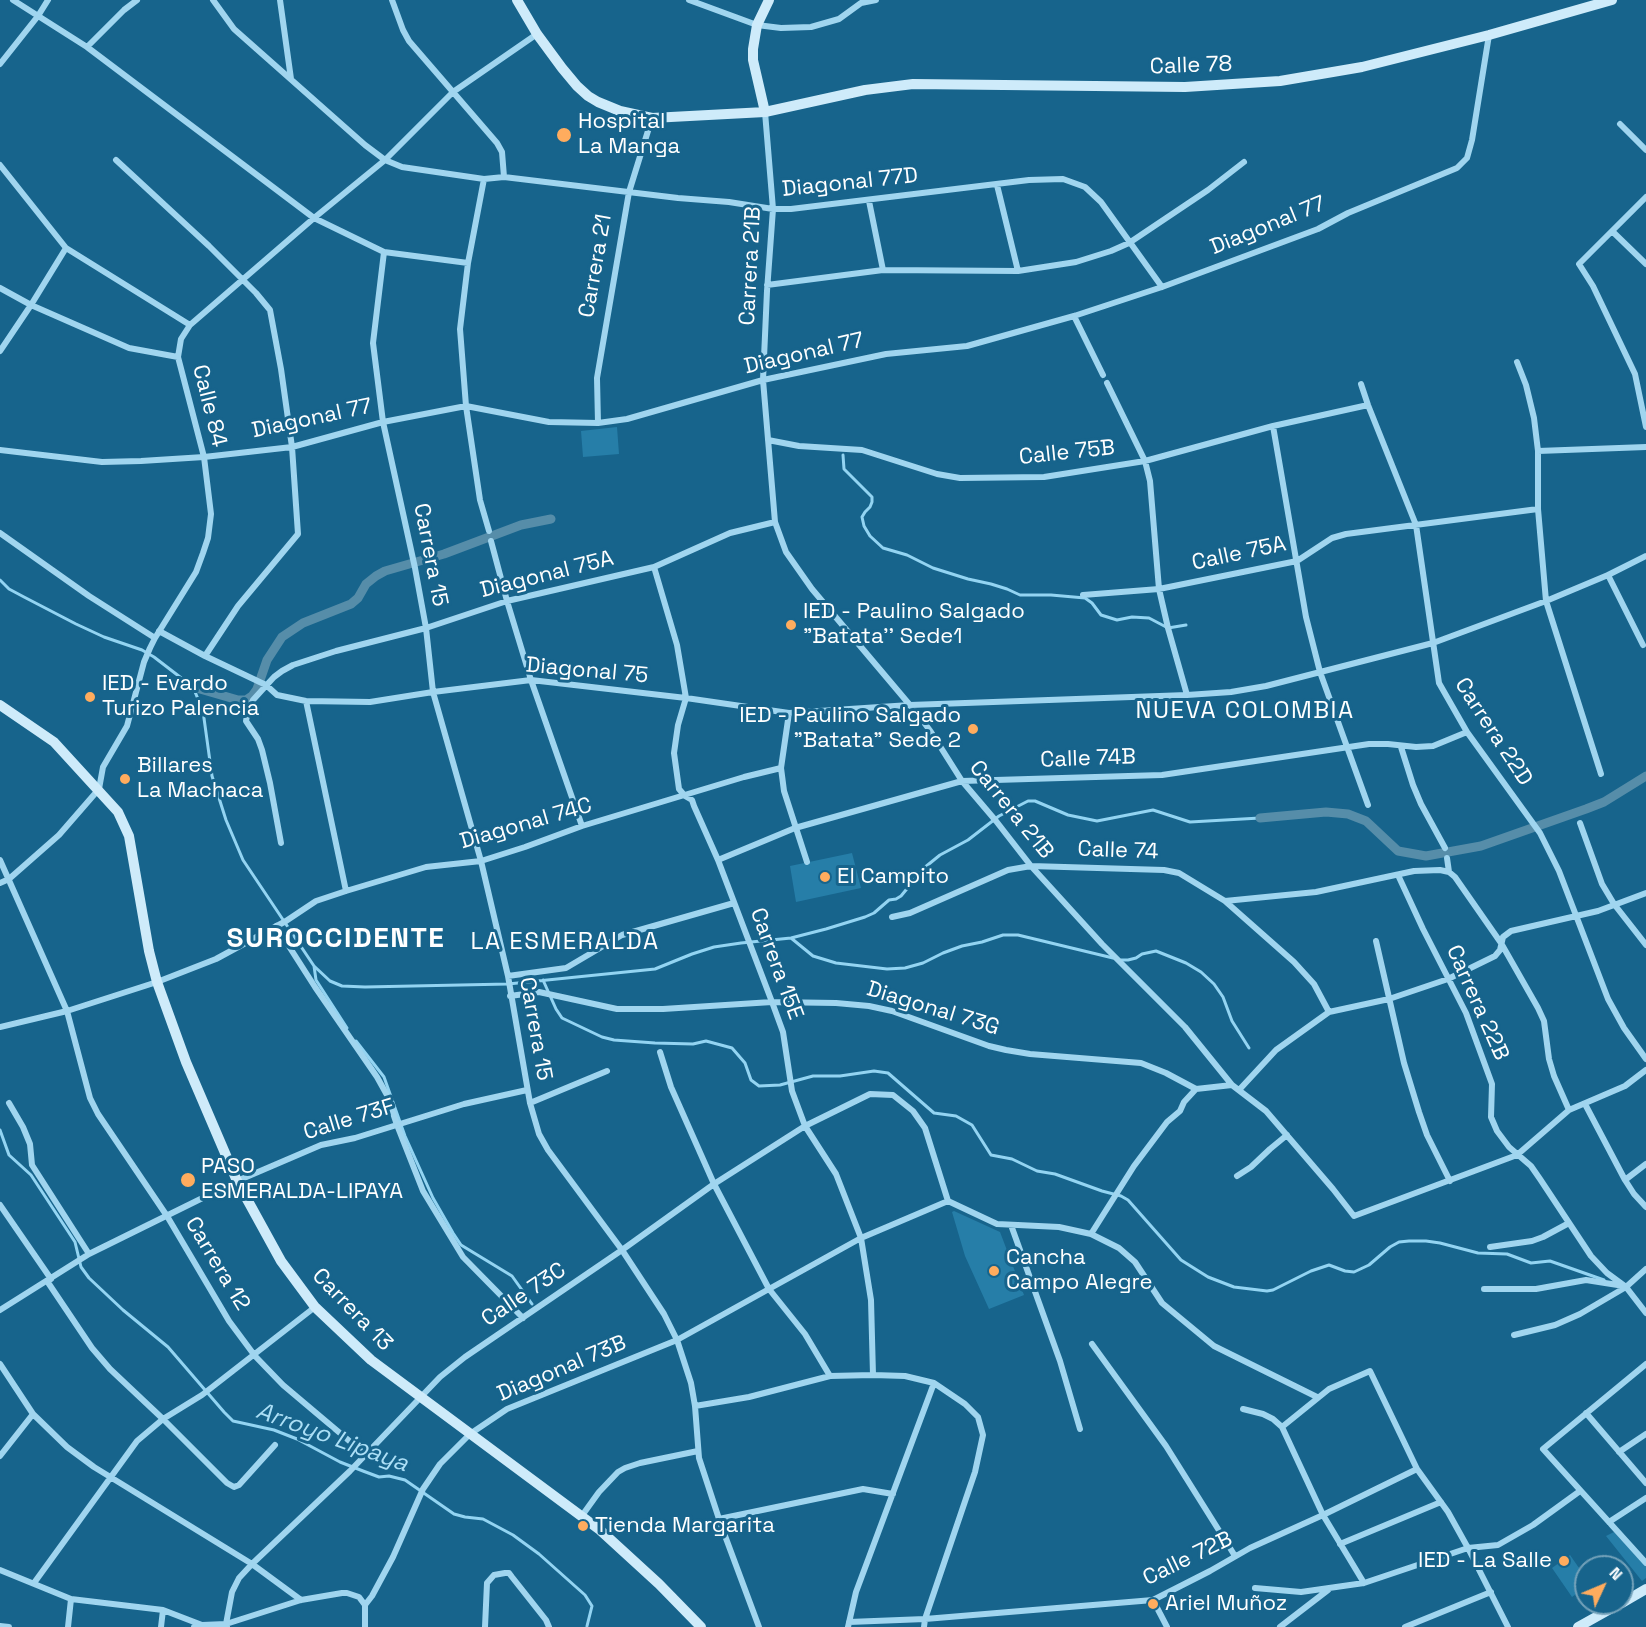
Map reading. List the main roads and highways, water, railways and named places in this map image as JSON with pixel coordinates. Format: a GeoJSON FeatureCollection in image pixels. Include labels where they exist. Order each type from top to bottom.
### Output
{"type":"FeatureCollection","features":[{"type":"Feature","properties":{"kind":"waterway"},"geometry":{"type":"LineString","coordinates":[[843,455],[844,469],[872,497],[870,507],[862,517],[870,536],[883,548],[907,555],[933,568],[991,584],[1020,595],[1085,598],[1101,615],[1117,620],[1132,617],[1149,618],[1168,628],[1186,625]]}},
{"type":"Feature","properties":{"kind":"waterway"},"geometry":{"type":"LineString","coordinates":[[193,687],[238,700],[246,700],[257,689],[267,660],[282,637],[303,623],[351,604],[358,598],[366,584],[376,576],[385,571],[444,554],[521,525],[551,519]]}},
{"type":"Feature","properties":{"kind":"waterway"},"geometry":{"type":"LineString","coordinates":[[0,580],[9,589],[76,624],[104,637],[142,650],[193,687],[203,711],[212,776],[226,820],[243,860],[314,966],[330,981],[342,986],[508,984],[655,969],[714,947],[791,938],[826,929],[865,917],[874,913],[889,900],[901,896],[924,868],[940,855],[968,840],[999,816],[1028,801],[1035,801],[1068,815],[1097,821],[1153,810],[1190,822],[1260,818]]}},
{"type":"Feature","properties":{"kind":"waterway"},"geometry":{"type":"LineString","coordinates":[[1260,818],[1326,812],[1348,814],[1366,821],[1398,851],[1426,856],[1481,846],[1586,809],[1604,802],[1646,776]]}},
{"type":"Feature","properties":{"kind":"waterway"},"geometry":{"type":"LineString","coordinates":[[791,938],[813,956],[836,963],[887,969],[905,968],[923,963],[962,946],[1003,935],[1018,935],[1113,958]]}},
{"type":"Feature","properties":{"kind":"waterway"},"geometry":{"type":"LineString","coordinates":[[1121,960],[1156,951],[1186,963],[1201,972],[1214,984],[1223,997],[1232,1021],[1249,1048]]}},
{"type":"Feature","properties":{"kind":"waterway"},"geometry":{"type":"LineString","coordinates":[[314,966],[316,980],[347,1028]]}},
{"type":"Feature","properties":{"kind":"waterway"},"geometry":{"type":"LineString","coordinates":[[543,980],[562,1018],[602,1037],[614,1040],[693,1044],[706,1041],[732,1048],[745,1063],[751,1080],[759,1086],[780,1085],[813,1076],[840,1076],[874,1071],[888,1073],[934,1113],[956,1116],[972,1125],[991,1155],[1012,1159],[1037,1171],[1055,1174],[1128,1200],[1181,1260],[1208,1277],[1234,1287],[1273,1290],[1311,1271],[1329,1265],[1354,1272],[1369,1265],[1390,1247],[1399,1242],[1409,1241],[1440,1243],[1478,1253],[1507,1254],[1531,1263],[1550,1261],[1604,1280]]}},
{"type":"Feature","properties":{"kind":"waterway"},"geometry":{"type":"LineString","coordinates":[[356,1041],[384,1077],[405,1136],[433,1198],[461,1245],[512,1276],[532,1304]]}},
{"type":"Feature","properties":{"kind":"waterway","name":"Arroyo Lipaya"},"geometry":{"type":"LineString","coordinates":[[0,1130],[9,1155],[31,1175],[75,1242],[81,1267],[89,1278],[168,1347],[233,1421],[274,1430],[297,1439],[340,1462],[379,1477],[389,1476],[405,1480],[454,1514],[483,1519],[513,1535],[539,1554],[585,1595],[592,1606],[587,1626]]}},
{"type":"Feature","properties":{"kind":"place","name":"Hospital La Manga"},"geometry":{"type":"Point","coordinates":[564,135]}},
{"type":"Feature","properties":{"kind":"place","name":"IED - Paulino Salgado \"Batata'' Sede1"},"geometry":{"type":"Point","coordinates":[791,625]}},
{"type":"Feature","properties":{"kind":"place","name":"IED - Evardo Turizo Palencia"},"geometry":{"type":"Point","coordinates":[90,697]}},
{"type":"Feature","properties":{"kind":"place","name":"IED - Paulino Salgado \"Batata\" Sede 2"},"geometry":{"type":"Point","coordinates":[973,729]}},
{"type":"Feature","properties":{"kind":"place","name":"Billares La Machaca"},"geometry":{"type":"Point","coordinates":[125,779]}},
{"type":"Feature","properties":{"kind":"place","name":"El Campito"},"geometry":{"type":"Point","coordinates":[825,877]}},
{"type":"Feature","properties":{"kind":"place","name":"PASO ESMERALDA-LIPAYA"},"geometry":{"type":"Point","coordinates":[188,1180]}},
{"type":"Feature","properties":{"kind":"place","name":"Cancha Campo Alegre"},"geometry":{"type":"Point","coordinates":[994,1271]}},
{"type":"Feature","properties":{"kind":"place","name":"Tienda Margarita"},"geometry":{"type":"Point","coordinates":[583,1526]}},
{"type":"Feature","properties":{"kind":"place","name":"IED - La Salle"},"geometry":{"type":"Point","coordinates":[1564,1561]}},
{"type":"Feature","properties":{"kind":"place","name":"Ariel Muñoz"},"geometry":{"type":"Point","coordinates":[1153,1604]}},
{"type":"Feature","properties":{"kind":"district","name":"NUEVA COLOMBIA"},"geometry":{"type":"Point","coordinates":[1245,711]}},
{"type":"Feature","properties":{"kind":"district","name":"SUROCCIDENTE"},"geometry":{"type":"Point","coordinates":[336,939]}},
{"type":"Feature","properties":{"kind":"district","name":"LA ESMERALDA"},"geometry":{"type":"Point","coordinates":[565,942]}}]}
